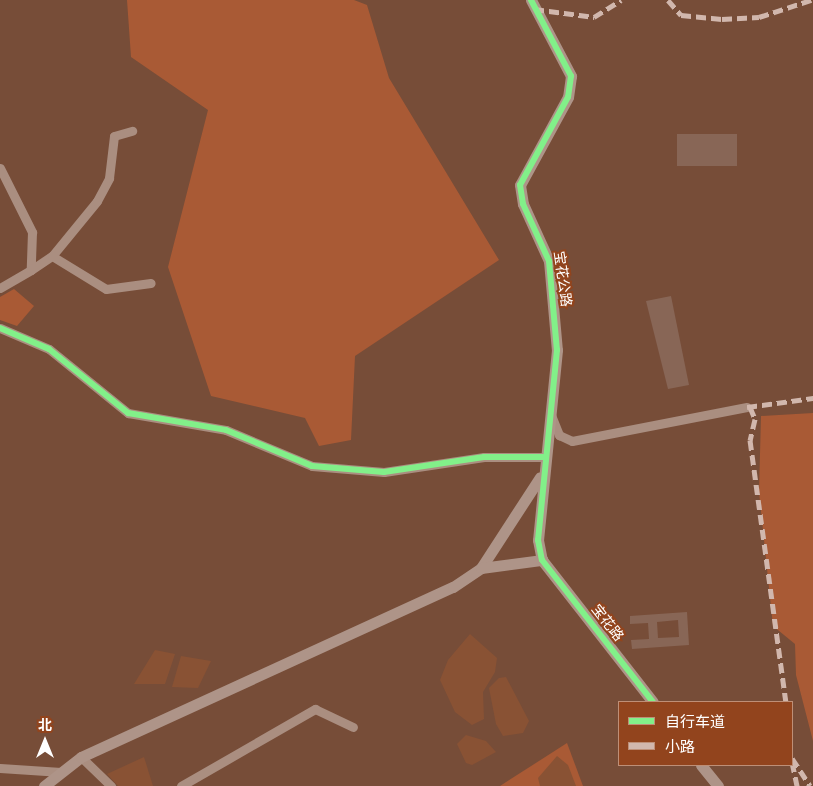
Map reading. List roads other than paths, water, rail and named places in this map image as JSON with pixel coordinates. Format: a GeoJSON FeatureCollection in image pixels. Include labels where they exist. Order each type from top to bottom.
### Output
{"type":"FeatureCollection","features":[{"type":"Feature","properties":{"kind":"street","name":"宝花公路"},"geometry":{"type":"LineString","coordinates":[[531,0],[571,76],[568,97],[520,185],[523,204],[549,261],[557,350],[551,413],[543,457],[537,522],[542,560]]}},
{"type":"Feature","properties":{"kind":"street"},"geometry":{"type":"LineString","coordinates":[[0,288],[52,256],[97,201],[109,178],[114,136],[132,131]]}},
{"type":"Feature","properties":{"kind":"street"},"geometry":{"type":"LineString","coordinates":[[0,168],[32,232],[31,270]]}},
{"type":"Feature","properties":{"kind":"street"},"geometry":{"type":"LineString","coordinates":[[52,256],[106,289],[152,283]]}},
{"type":"Feature","properties":{"kind":"street"},"geometry":{"type":"LineString","coordinates":[[0,328],[49,350],[128,413],[226,430],[312,466],[384,472],[484,457],[543,457]]}},
{"type":"Feature","properties":{"kind":"street"},"geometry":{"type":"LineString","coordinates":[[551,413],[559,435],[572,441],[747,407]]}},
{"type":"Feature","properties":{"kind":"street"},"geometry":{"type":"LineString","coordinates":[[44,786],[81,757],[453,587],[481,568],[541,476]]}},
{"type":"Feature","properties":{"kind":"street"},"geometry":{"type":"LineString","coordinates":[[481,568],[542,560]]}},
{"type":"Feature","properties":{"kind":"street","name":"宝花路"},"geometry":{"type":"LineString","coordinates":[[542,560],[652,701]]}},
{"type":"Feature","properties":{"kind":"street"},"geometry":{"type":"LineString","coordinates":[[181,786],[315,709],[353,727]]}},
{"type":"Feature","properties":{"kind":"street"},"geometry":{"type":"LineString","coordinates":[[81,757],[111,786]]}},
{"type":"Feature","properties":{"kind":"street"},"geometry":{"type":"LineString","coordinates":[[702,766],[718,786]]}},
{"type":"Feature","properties":{"kind":"street"},"geometry":{"type":"LineString","coordinates":[[0,768],[61,772]]}}]}
